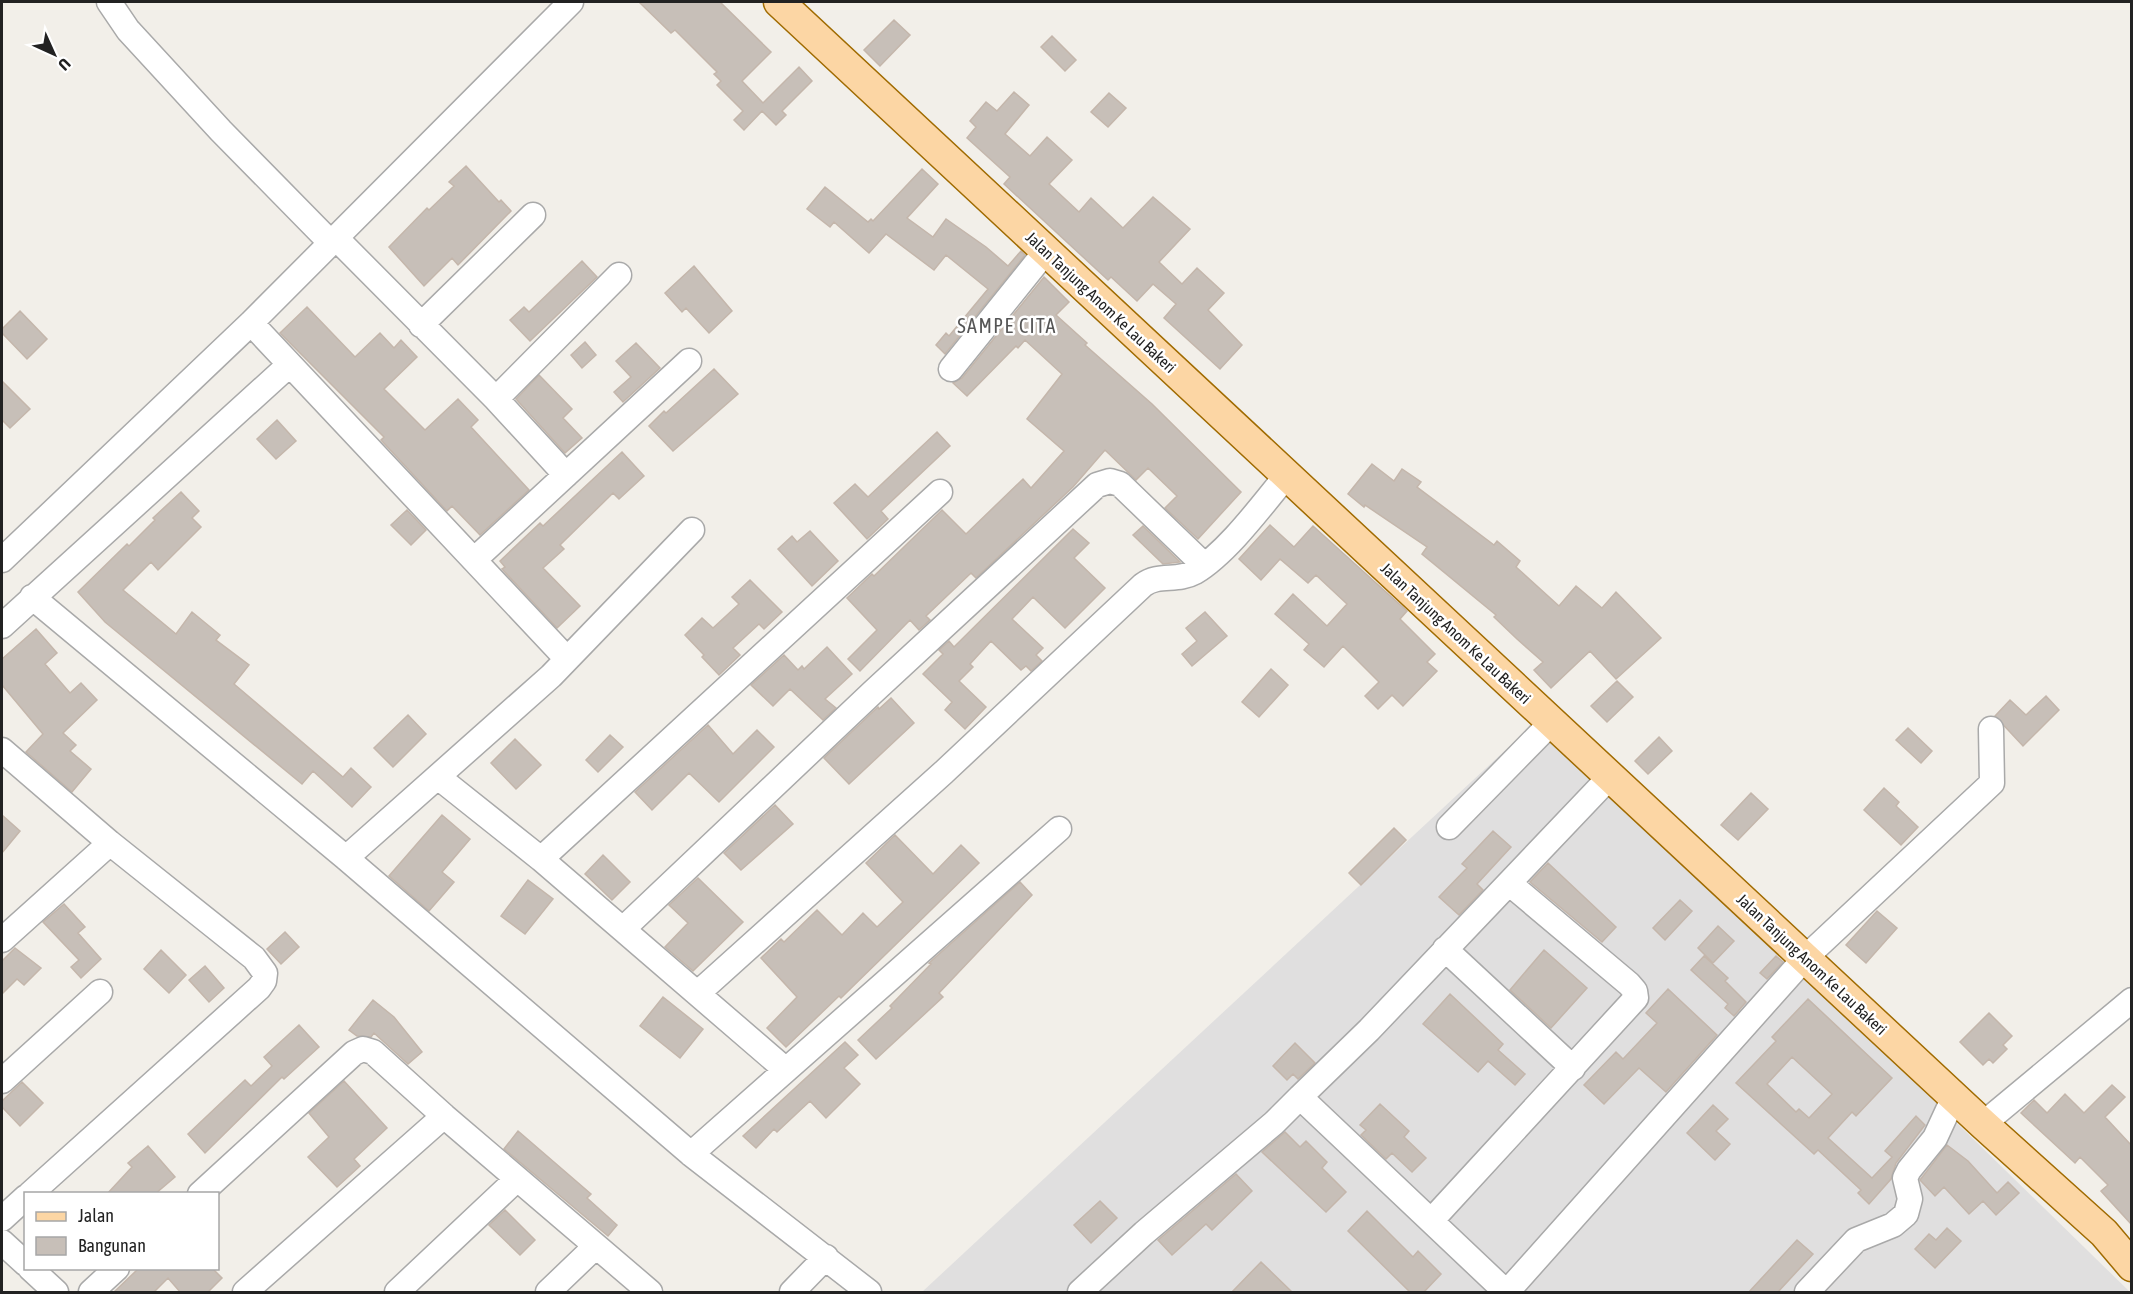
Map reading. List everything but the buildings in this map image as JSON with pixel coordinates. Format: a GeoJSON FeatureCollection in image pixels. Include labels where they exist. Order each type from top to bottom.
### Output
{"type":"FeatureCollection","features":[{"type":"Feature","properties":{"kind":"main road","name":"Jalan Tanjung Anom Ke Lau Bakeri"},"geometry":{"type":"LineString","coordinates":[[779,2],[1552,722],[1600,781],[1805,958],[2104,1233],[2132,1266]]}},
{"type":"Feature","properties":{"kind":"street"},"geometry":{"type":"LineString","coordinates":[[109,2],[128,30],[221,131],[422,325],[496,399],[566,475]]}},
{"type":"Feature","properties":{"kind":"street"},"geometry":{"type":"LineString","coordinates":[[2,560],[251,323],[571,2]]}},
{"type":"Feature","properties":{"kind":"street"},"geometry":{"type":"LineString","coordinates":[[422,325],[533,215]]}},
{"type":"Feature","properties":{"kind":"street"},"geometry":{"type":"LineString","coordinates":[[951,369],[1046,251]]}},
{"type":"Feature","properties":{"kind":"street"},"geometry":{"type":"LineString","coordinates":[[496,399],[619,275]]}},
{"type":"Feature","properties":{"kind":"street"},"geometry":{"type":"LineString","coordinates":[[251,323],[288,366],[567,659]]}},
{"type":"Feature","properties":{"kind":"street"},"geometry":{"type":"LineString","coordinates":[[474,561],[689,361]]}},
{"type":"Feature","properties":{"kind":"street"},"geometry":{"type":"LineString","coordinates":[[2,626],[288,366]]}},
{"type":"Feature","properties":{"kind":"street"},"geometry":{"type":"LineString","coordinates":[[698,993],[944,772],[1143,585],[1157,578],[1178,579],[1204,565],[1245,526],[1287,475]]}},
{"type":"Feature","properties":{"kind":"street"},"geometry":{"type":"LineString","coordinates":[[623,929],[873,692],[1097,485],[1110,482],[1120,484],[1204,565]]}},
{"type":"Feature","properties":{"kind":"street"},"geometry":{"type":"LineString","coordinates":[[541,859],[940,492]]}},
{"type":"Feature","properties":{"kind":"street"},"geometry":{"type":"LineString","coordinates":[[346,858],[551,676],[692,530]]}},
{"type":"Feature","properties":{"kind":"street"},"geometry":{"type":"LineString","coordinates":[[32,597],[346,858],[692,1154],[826,1257],[868,1293]]}},
{"type":"Feature","properties":{"kind":"street"},"geometry":{"type":"LineString","coordinates":[[1449,827],[1552,722]]}},
{"type":"Feature","properties":{"kind":"street"},"geometry":{"type":"LineString","coordinates":[[1300,1097],[1506,1293],[1805,958],[1992,783],[1991,729]]}},
{"type":"Feature","properties":{"kind":"street"},"geometry":{"type":"LineString","coordinates":[[2,750],[110,843],[254,958],[265,973],[264,981],[32,1192]]}},
{"type":"Feature","properties":{"kind":"street"},"geometry":{"type":"LineString","coordinates":[[438,777],[541,859],[786,1070]]}},
{"type":"Feature","properties":{"kind":"street"},"geometry":{"type":"LineString","coordinates":[[1080,1293],[1144,1233],[1274,1123],[1370,1030],[1445,949],[1510,884],[1600,781]]}},
{"type":"Feature","properties":{"kind":"street"},"geometry":{"type":"LineString","coordinates":[[692,1154],[1059,829]]}},
{"type":"Feature","properties":{"kind":"street"},"geometry":{"type":"LineString","coordinates":[[2,940],[110,843]]}},
{"type":"Feature","properties":{"kind":"street"},"geometry":{"type":"LineString","coordinates":[[1431,1221],[1636,998],[1635,991],[1510,884]]}},
{"type":"Feature","properties":{"kind":"street"},"geometry":{"type":"LineString","coordinates":[[1445,949],[1573,1068]]}},
{"type":"Feature","properties":{"kind":"street"},"geometry":{"type":"LineString","coordinates":[[2,1081],[100,992]]}},
{"type":"Feature","properties":{"kind":"street"},"geometry":{"type":"LineString","coordinates":[[1983,1124],[2132,1000]]}},
{"type":"Feature","properties":{"kind":"street"},"geometry":{"type":"LineString","coordinates":[[202,1192],[359,1050],[373,1052],[650,1293]]}},
{"type":"Feature","properties":{"kind":"street"},"geometry":{"type":"LineString","coordinates":[[1807,1293],[1856,1240],[1893,1225],[1906,1214],[1910,1199],[1905,1178],[1935,1138],[1954,1097]]}},
{"type":"Feature","properties":{"kind":"street"},"geometry":{"type":"LineString","coordinates":[[245,1293],[444,1116]]}},
{"type":"Feature","properties":{"kind":"street"},"geometry":{"type":"LineString","coordinates":[[398,1293],[518,1179]]}},
{"type":"Feature","properties":{"kind":"street"},"geometry":{"type":"LineString","coordinates":[[2,1219],[24,1199]]}},
{"type":"Feature","properties":{"kind":"street"},"geometry":{"type":"LineString","coordinates":[[2,1242],[24,1262]]}},
{"type":"Feature","properties":{"kind":"street"},"geometry":{"type":"LineString","coordinates":[[548,1293],[596,1246]]}},
{"type":"Feature","properties":{"kind":"street"},"geometry":{"type":"LineString","coordinates":[[792,1293],[826,1257]]}},
{"type":"Feature","properties":{"kind":"street"},"geometry":{"type":"LineString","coordinates":[[31,1270],[56,1293]]}},
{"type":"Feature","properties":{"kind":"street"},"geometry":{"type":"LineString","coordinates":[[91,1293],[116,1270]]}},
{"type":"Feature","properties":{"kind":"shaded area"},"geometry":{"type":"Polygon","coordinates":[[[1541,717],[2130,1292],[922,1292],[1541,717]]]}},
{"type":"Feature","properties":{"kind":"district","name":"SAMPE CITA"},"geometry":{"type":"Point","coordinates":[1007,325]}}]}
